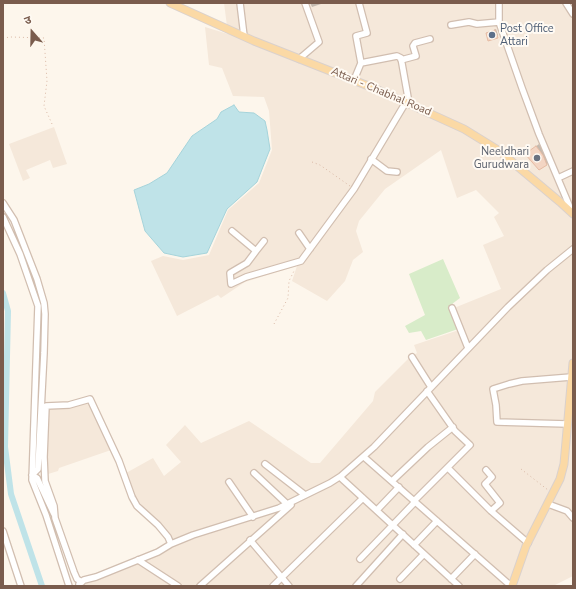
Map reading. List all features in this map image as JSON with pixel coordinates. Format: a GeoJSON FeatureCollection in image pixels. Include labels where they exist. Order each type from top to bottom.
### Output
{"type":"FeatureCollection","features":[{"type":"Feature","properties":{"kind":"main road","name":"Attari - Chabhal Road"},"geometry":{"type":"LineString","coordinates":[[170,3],[299,59],[407,102],[464,129],[498,150],[573,214]]}},
{"type":"Feature","properties":{"kind":"main road"},"geometry":{"type":"LineString","coordinates":[[512,586],[528,543],[560,479],[564,464],[573,363]]}},
{"type":"Feature","properties":{"kind":"street"},"geometry":{"type":"LineString","coordinates":[[240,3],[244,36]]}},
{"type":"Feature","properties":{"kind":"street"},"geometry":{"type":"LineString","coordinates":[[299,59],[319,42],[305,3]]}},
{"type":"Feature","properties":{"kind":"street"},"geometry":{"type":"LineString","coordinates":[[354,80],[361,64],[356,36],[367,33],[359,3]]}},
{"type":"Feature","properties":{"kind":"street"},"geometry":{"type":"LineString","coordinates":[[499,3],[499,22],[539,134],[558,178],[561,189],[573,214]]}},
{"type":"Feature","properties":{"kind":"street"},"geometry":{"type":"LineString","coordinates":[[566,3],[573,14]]}},
{"type":"Feature","properties":{"kind":"street"},"geometry":{"type":"LineString","coordinates":[[451,25],[470,22],[476,24],[499,22]]}},
{"type":"Feature","properties":{"kind":"street"},"geometry":{"type":"LineString","coordinates":[[401,60],[416,56],[413,46],[415,43],[430,39]]}},
{"type":"Feature","properties":{"kind":"street"},"geometry":{"type":"LineString","coordinates":[[264,241],[247,263],[230,273],[231,284],[246,277],[301,261],[354,189],[407,102],[401,60],[397,56],[361,64]]}},
{"type":"Feature","properties":{"kind":"street"},"geometry":{"type":"LineString","coordinates":[[371,159],[386,171],[397,172]]}},
{"type":"Feature","properties":{"kind":"street"},"geometry":{"type":"LineString","coordinates":[[558,178],[573,171]]}},
{"type":"Feature","properties":{"kind":"street"},"geometry":{"type":"LineString","coordinates":[[3,203],[14,220],[37,279],[44,303],[44,353],[38,469],[32,474]]}},
{"type":"Feature","properties":{"kind":"street"},"geometry":{"type":"LineString","coordinates":[[3,217],[20,254],[38,306],[32,480],[46,515],[69,586]]}},
{"type":"Feature","properties":{"kind":"street"},"geometry":{"type":"LineString","coordinates":[[232,231],[256,251]]}},
{"type":"Feature","properties":{"kind":"street"},"geometry":{"type":"LineString","coordinates":[[299,233],[310,249]]}},
{"type":"Feature","properties":{"kind":"street"},"geometry":{"type":"LineString","coordinates":[[32,474],[37,478],[55,518],[74,572],[82,583],[158,552],[171,544],[210,529],[256,516],[287,504],[340,477],[364,457],[508,307],[547,270],[573,249]]}},
{"type":"Feature","properties":{"kind":"street"},"geometry":{"type":"LineString","coordinates":[[452,308],[468,348]]}},
{"type":"Feature","properties":{"kind":"street"},"geometry":{"type":"LineString","coordinates":[[360,559],[470,445],[452,427],[412,357]]}},
{"type":"Feature","properties":{"kind":"street"},"geometry":{"type":"LineString","coordinates":[[568,424],[497,422],[493,389],[522,381],[571,377]]}},
{"type":"Feature","properties":{"kind":"street"},"geometry":{"type":"LineString","coordinates":[[55,518],[54,506],[45,481],[44,471],[46,406],[69,405],[90,399],[119,461],[132,497],[138,506],[168,537],[171,544]]}},
{"type":"Feature","properties":{"kind":"street"},"geometry":{"type":"LineString","coordinates":[[392,481],[452,427]]}},
{"type":"Feature","properties":{"kind":"street"},"geometry":{"type":"LineString","coordinates":[[364,457],[512,586]]}},
{"type":"Feature","properties":{"kind":"street"},"geometry":{"type":"LineString","coordinates":[[265,464],[305,496]]}},
{"type":"Feature","properties":{"kind":"street"},"geometry":{"type":"LineString","coordinates":[[448,468],[491,512],[528,543]]}},
{"type":"Feature","properties":{"kind":"street"},"geometry":{"type":"LineString","coordinates":[[486,470],[492,477],[485,484],[500,503],[491,512]]}},
{"type":"Feature","properties":{"kind":"street"},"geometry":{"type":"LineString","coordinates":[[254,473],[287,504]]}},
{"type":"Feature","properties":{"kind":"street"},"geometry":{"type":"LineString","coordinates":[[340,477],[458,586]]}},
{"type":"Feature","properties":{"kind":"street"},"geometry":{"type":"LineString","coordinates":[[229,482],[256,516],[268,525]]}},
{"type":"Feature","properties":{"kind":"street"},"geometry":{"type":"LineString","coordinates":[[376,510],[398,487]]}},
{"type":"Feature","properties":{"kind":"street"},"geometry":{"type":"LineString","coordinates":[[273,586],[363,498]]}},
{"type":"Feature","properties":{"kind":"street"},"geometry":{"type":"LineString","coordinates":[[200,586],[296,500]]}},
{"type":"Feature","properties":{"kind":"street"},"geometry":{"type":"LineString","coordinates":[[548,504],[567,511],[573,518]]}},
{"type":"Feature","properties":{"kind":"street"},"geometry":{"type":"LineString","coordinates":[[414,545],[437,521]]}},
{"type":"Feature","properties":{"kind":"street"},"geometry":{"type":"LineString","coordinates":[[3,531],[21,586]]}},
{"type":"Feature","properties":{"kind":"street"},"geometry":{"type":"LineString","coordinates":[[356,586],[403,534]]}},
{"type":"Feature","properties":{"kind":"street"},"geometry":{"type":"LineString","coordinates":[[250,540],[289,586]]}},
{"type":"Feature","properties":{"kind":"street"},"geometry":{"type":"LineString","coordinates":[[400,579],[424,554]]}},
{"type":"Feature","properties":{"kind":"street"},"geometry":{"type":"LineString","coordinates":[[451,579],[475,554]]}},
{"type":"Feature","properties":{"kind":"street"},"geometry":{"type":"LineString","coordinates":[[138,560],[178,586]]}},
{"type":"Feature","properties":{"kind":"path"},"geometry":{"type":"LineString","coordinates":[[3,38],[44,38],[48,81],[44,106],[52,124]]}},
{"type":"Feature","properties":{"kind":"path"},"geometry":{"type":"LineString","coordinates":[[312,162],[320,165],[354,189]]}},
{"type":"Feature","properties":{"kind":"path"},"geometry":{"type":"LineString","coordinates":[[274,324],[288,298],[289,281],[294,269],[301,261]]}},
{"type":"Feature","properties":{"kind":"path"},"geometry":{"type":"LineString","coordinates":[[521,469],[553,495]]}},
{"type":"Feature","properties":{"kind":"shaded area"},"geometry":{"type":"Polygon","coordinates":[[[224,3],[573,3],[573,576],[553,586],[82,585],[175,546],[159,522],[144,508],[135,496],[126,473],[153,458],[164,476],[181,462],[166,445],[185,425],[201,443],[249,421],[311,463],[320,463],[373,401],[375,392],[409,358],[417,353],[414,345],[462,329],[454,308],[501,289],[483,245],[504,236],[494,217],[499,213],[476,190],[457,198],[441,150],[385,189],[359,221],[356,231],[363,252],[353,260],[345,281],[327,301],[292,281],[297,266],[245,282],[221,298],[218,295],[177,316],[151,261],[163,256],[183,260],[209,255],[228,210],[259,183],[272,150],[269,111],[264,97],[233,96],[222,68],[209,65],[205,27],[228,34],[224,3]]]}},
{"type":"Feature","properties":{"kind":"shaded area"},"geometry":{"type":"Polygon","coordinates":[[[54,127],[67,164],[53,168],[50,160],[26,170],[30,178],[23,181],[9,144],[54,127]]]}},
{"type":"Feature","properties":{"kind":"shaded area"},"geometry":{"type":"Polygon","coordinates":[[[89,401],[111,450],[59,468],[58,471],[48,474],[46,469],[49,409],[89,401]]]}},
{"type":"Feature","properties":{"kind":"green space"},"geometry":{"type":"Polygon","coordinates":[[[443,259],[460,298],[448,307],[458,329],[426,340],[421,331],[409,333],[405,326],[425,315],[409,274],[443,259]]]}},
{"type":"Feature","properties":{"kind":"water"},"geometry":{"type":"Polygon","coordinates":[[[234,105],[239,112],[254,113],[265,121],[270,149],[257,182],[227,209],[207,253],[183,257],[164,253],[145,231],[134,190],[149,184],[167,173],[192,136],[217,119],[221,112],[234,105]]]}},
{"type":"Feature","properties":{"kind":"building","name":"Post Office Attari"},"geometry":{"type":"Polygon","coordinates":[[[495,30],[498,38],[488,41],[486,33],[495,30]]]}},
{"type":"Feature","properties":{"kind":"building","name":"Neeldhari Gurudwara"},"geometry":{"type":"Polygon","coordinates":[[[536,146],[543,155],[547,165],[539,170],[525,154],[536,146]]]}},
{"type":"Feature","properties":{"kind":"waterway"},"geometry":{"type":"LineString","coordinates":[[3,293],[8,311],[5,447],[11,494],[42,586]]}},
{"type":"Feature","properties":{"kind":"place","name":"Post Office Attari"},"geometry":{"type":"Point","coordinates":[492,35]}},
{"type":"Feature","properties":{"kind":"place","name":"Neeldhari Gurudwara"},"geometry":{"type":"Point","coordinates":[537,158]}}]}
